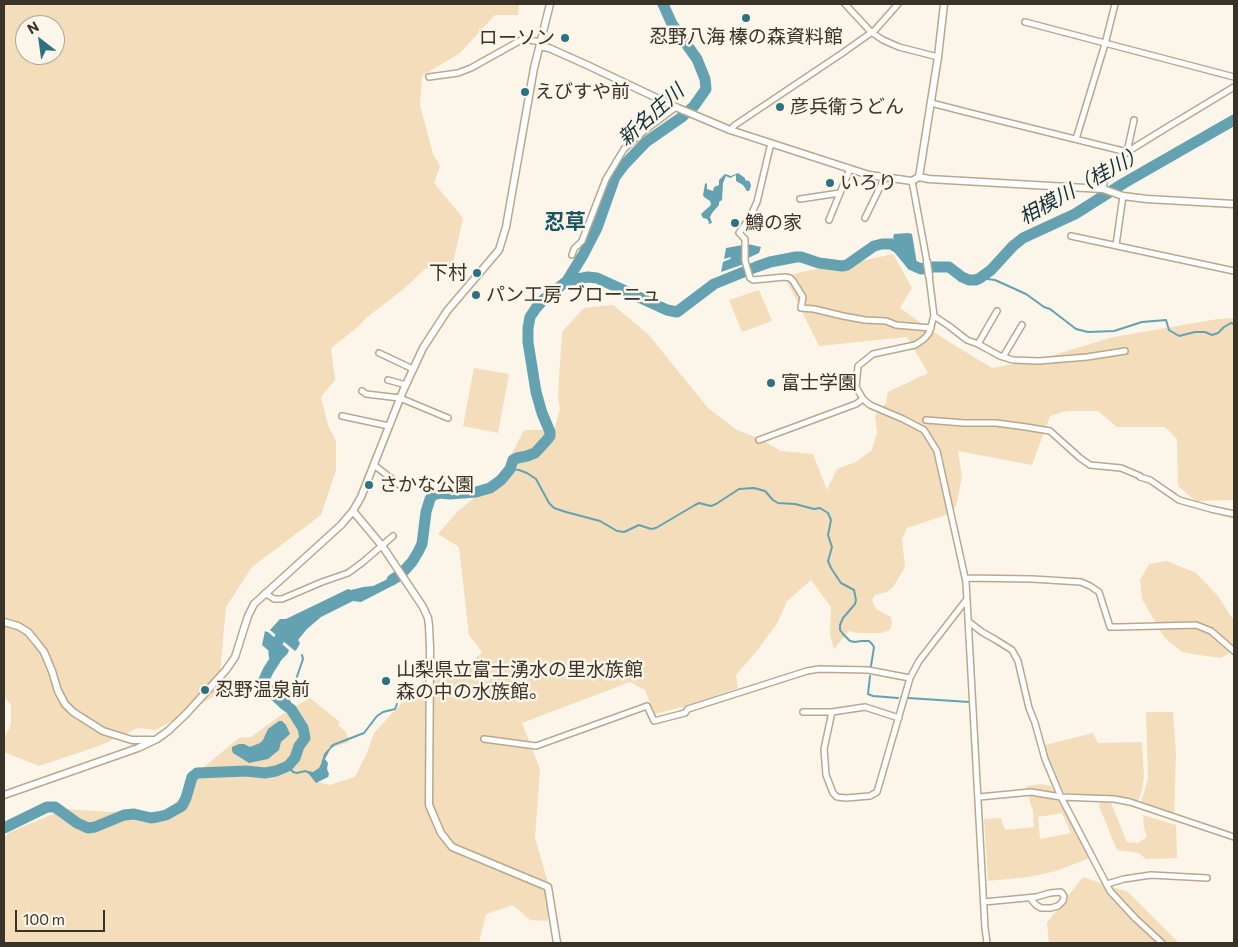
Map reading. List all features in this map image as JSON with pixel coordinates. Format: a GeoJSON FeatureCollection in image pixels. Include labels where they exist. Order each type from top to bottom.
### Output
{"type":"FeatureCollection","features":[{"type":"Feature","properties":{"kind":"street"},"geometry":{"type":"LineString","coordinates":[[4,795],[129,751],[157,739],[168,731],[226,670],[235,657],[248,616],[254,604],[341,525],[353,511],[361,497],[400,398],[423,348],[447,311],[499,250],[506,227],[529,94],[550,4]]}},
{"type":"Feature","properties":{"kind":"street"},"geometry":{"type":"LineString","coordinates":[[845,4],[871,32],[883,40],[898,47],[938,57]]}},
{"type":"Feature","properties":{"kind":"street"},"geometry":{"type":"LineString","coordinates":[[730,130],[875,30],[898,4]]}},
{"type":"Feature","properties":{"kind":"street"},"geometry":{"type":"LineString","coordinates":[[919,177],[943,26],[944,4]]}},
{"type":"Feature","properties":{"kind":"street"},"geometry":{"type":"LineString","coordinates":[[1076,139],[1115,4]]}},
{"type":"Feature","properties":{"kind":"street"},"geometry":{"type":"LineString","coordinates":[[1025,22],[1234,77]]}},
{"type":"Feature","properties":{"kind":"street"},"geometry":{"type":"LineString","coordinates":[[429,77],[458,73],[472,68],[524,39],[541,44],[730,130],[869,175],[912,181],[919,177],[1103,189],[1123,196],[1147,199],[1234,204]]}},
{"type":"Feature","properties":{"kind":"street"},"geometry":{"type":"LineString","coordinates":[[1103,189],[1105,177],[1127,152],[1234,87]]}},
{"type":"Feature","properties":{"kind":"street"},"geometry":{"type":"LineString","coordinates":[[931,103],[1127,152]]}},
{"type":"Feature","properties":{"kind":"street"},"geometry":{"type":"LineString","coordinates":[[572,255],[574,249],[582,241],[606,179],[624,149],[644,131],[677,107]]}},
{"type":"Feature","properties":{"kind":"street"},"geometry":{"type":"LineString","coordinates":[[1127,152],[1134,120]]}},
{"type":"Feature","properties":{"kind":"street"},"geometry":{"type":"LineString","coordinates":[[771,143],[756,202],[750,217],[739,234],[745,239],[746,261],[750,278],[753,280],[790,278],[803,297],[801,308],[865,320],[886,321],[896,325],[931,328]]}},
{"type":"Feature","properties":{"kind":"street"},"geometry":{"type":"LineString","coordinates":[[829,220],[850,169]]}},
{"type":"Feature","properties":{"kind":"street"},"geometry":{"type":"LineString","coordinates":[[865,218],[885,177]]}},
{"type":"Feature","properties":{"kind":"street"},"geometry":{"type":"LineString","coordinates":[[912,181],[929,276],[934,316],[931,328],[924,339],[915,345],[873,354],[858,366],[856,387],[863,399],[870,405],[904,419],[924,430],[937,451],[965,578],[987,943]]}},
{"type":"Feature","properties":{"kind":"street"},"geometry":{"type":"LineString","coordinates":[[800,198],[840,193]]}},
{"type":"Feature","properties":{"kind":"street"},"geometry":{"type":"LineString","coordinates":[[1116,245],[1123,196]]}},
{"type":"Feature","properties":{"kind":"street"},"geometry":{"type":"LineString","coordinates":[[1071,236],[1234,271]]}},
{"type":"Feature","properties":{"kind":"street"},"geometry":{"type":"LineString","coordinates":[[978,344],[997,311]]}},
{"type":"Feature","properties":{"kind":"street"},"geometry":{"type":"LineString","coordinates":[[934,316],[967,340],[1013,360],[1032,361],[1125,352]]}},
{"type":"Feature","properties":{"kind":"street"},"geometry":{"type":"LineString","coordinates":[[1003,357],[1022,325]]}},
{"type":"Feature","properties":{"kind":"street"},"geometry":{"type":"LineString","coordinates":[[379,353],[413,370]]}},
{"type":"Feature","properties":{"kind":"street"},"geometry":{"type":"LineString","coordinates":[[388,380],[406,385]]}},
{"type":"Feature","properties":{"kind":"street"},"geometry":{"type":"LineString","coordinates":[[362,391],[366,394],[400,398],[448,418]]}},
{"type":"Feature","properties":{"kind":"street"},"geometry":{"type":"LineString","coordinates":[[759,440],[856,404],[863,399]]}},
{"type":"Feature","properties":{"kind":"street"},"geometry":{"type":"LineString","coordinates":[[342,416],[389,426]]}},
{"type":"Feature","properties":{"kind":"street"},"geometry":{"type":"LineString","coordinates":[[926,420],[996,423],[1050,432],[1090,465],[1121,468],[1150,480],[1179,500],[1211,510],[1234,514]]}},
{"type":"Feature","properties":{"kind":"street"},"geometry":{"type":"LineString","coordinates":[[374,465],[406,490]]}},
{"type":"Feature","properties":{"kind":"street"},"geometry":{"type":"LineString","coordinates":[[353,511],[382,546],[423,607],[428,618],[430,626],[429,805],[441,833],[452,847],[548,887],[558,943]]}},
{"type":"Feature","properties":{"kind":"street"},"geometry":{"type":"LineString","coordinates":[[265,593],[274,599],[282,599],[348,573],[393,536]]}},
{"type":"Feature","properties":{"kind":"street"},"geometry":{"type":"LineString","coordinates":[[965,578],[1081,582],[1098,592],[1110,627],[1196,625],[1211,632],[1234,651]]}},
{"type":"Feature","properties":{"kind":"street"},"geometry":{"type":"LineString","coordinates":[[832,712],[824,749],[826,775],[833,793],[838,797],[846,798],[870,796],[877,792],[910,678],[919,661],[967,598]]}},
{"type":"Feature","properties":{"kind":"street"},"geometry":{"type":"LineString","coordinates":[[4,622],[18,626],[28,632],[37,642],[44,652],[58,691],[65,704],[73,712],[103,731],[132,740],[157,739]]}},
{"type":"Feature","properties":{"kind":"street"},"geometry":{"type":"LineString","coordinates":[[969,622],[1012,650],[1018,661],[1029,708],[1045,759],[1061,797],[1110,891],[1162,943]]}},
{"type":"Feature","properties":{"kind":"street"},"geometry":{"type":"LineString","coordinates":[[484,739],[536,746],[647,706],[654,721],[685,713],[688,709],[807,671],[819,669],[868,670],[910,678]]}},
{"type":"Feature","properties":{"kind":"street"},"geometry":{"type":"LineString","coordinates":[[803,712],[832,712],[865,707],[899,718]]}},
{"type":"Feature","properties":{"kind":"street"},"geometry":{"type":"LineString","coordinates":[[979,797],[1031,792],[1061,797],[1114,799],[1130,802],[1234,837]]}},
{"type":"Feature","properties":{"kind":"street"},"geometry":{"type":"LineString","coordinates":[[1107,884],[1151,875],[1207,878]]}},
{"type":"Feature","properties":{"kind":"street"},"geometry":{"type":"LineString","coordinates":[[984,902],[1030,898],[1061,892],[1064,896],[1063,901],[1058,906],[1051,908],[1041,908],[1030,898]]}},
{"type":"Feature","properties":{"kind":"shaded area"},"geometry":{"type":"Polygon","coordinates":[[[4,4],[519,4],[518,15],[495,15],[460,53],[422,76],[420,105],[433,154],[440,166],[434,183],[463,218],[453,263],[425,269],[405,288],[331,348],[335,380],[321,397],[328,425],[336,441],[336,470],[321,515],[252,567],[226,607],[218,694],[156,730],[138,728],[99,746],[39,766],[4,752],[4,738],[11,725],[11,705],[4,696],[4,4]]]}},
{"type":"Feature","properties":{"kind":"shaded area"},"geometry":{"type":"Polygon","coordinates":[[[893,254],[912,288],[900,308],[941,337],[992,368],[1038,360],[1113,337],[1234,318],[1234,500],[1196,501],[1178,486],[1177,439],[1165,427],[1117,427],[1098,411],[1066,411],[1050,416],[1032,465],[958,451],[962,477],[956,506],[946,515],[907,528],[902,539],[905,567],[893,587],[887,592],[875,595],[872,600],[876,609],[891,617],[890,630],[881,633],[849,631],[834,649],[830,635],[831,607],[811,580],[787,601],[778,622],[736,675],[738,688],[683,707],[654,714],[645,690],[630,682],[522,723],[540,769],[535,838],[553,900],[547,921],[530,920],[513,905],[486,914],[479,943],[4,943],[4,837],[10,832],[65,809],[109,812],[166,812],[181,797],[203,768],[239,738],[251,737],[284,713],[310,698],[340,722],[338,725],[346,732],[349,742],[334,747],[324,755],[318,782],[329,785],[355,777],[367,753],[374,733],[439,663],[460,674],[482,652],[469,635],[459,547],[438,534],[458,511],[502,473],[524,430],[554,430],[560,409],[558,395],[562,332],[584,308],[613,305],[648,334],[708,408],[737,430],[760,439],[781,451],[813,454],[827,490],[837,469],[856,462],[872,450],[877,432],[875,416],[886,403],[888,392],[928,373],[907,337],[819,346],[785,277],[801,272],[893,254]]]}},
{"type":"Feature","properties":{"kind":"shaded area"},"geometry":{"type":"Polygon","coordinates":[[[759,290],[772,321],[742,332],[729,300],[759,290]]]}},
{"type":"Feature","properties":{"kind":"shaded area"},"geometry":{"type":"Polygon","coordinates":[[[474,368],[509,374],[498,433],[463,426],[474,368]]]}},
{"type":"Feature","properties":{"kind":"shaded area"},"geometry":{"type":"Polygon","coordinates":[[[1167,561],[1196,573],[1218,596],[1234,621],[1234,650],[1221,658],[1182,652],[1164,637],[1142,599],[1140,580],[1149,564],[1167,561]]]}},
{"type":"Feature","properties":{"kind":"shaded area"},"geometry":{"type":"Polygon","coordinates":[[[1146,712],[1173,712],[1176,753],[1174,815],[1141,803],[1148,778],[1146,712]]]}},
{"type":"Feature","properties":{"kind":"shaded area"},"geometry":{"type":"Polygon","coordinates":[[[1093,733],[1098,743],[1142,742],[1144,776],[1142,790],[1137,801],[1118,796],[1064,793],[1049,760],[1045,745],[1093,733]]]}},
{"type":"Feature","properties":{"kind":"shaded area"},"geometry":{"type":"Polygon","coordinates":[[[1041,784],[1051,786],[1090,858],[1056,871],[1029,877],[988,881],[984,819],[1001,818],[1005,830],[1034,827],[1033,810],[1026,786],[1041,784]],[[1062,813],[1038,817],[1040,839],[1071,833],[1062,813]]]}},
{"type":"Feature","properties":{"kind":"shaded area"},"geometry":{"type":"Polygon","coordinates":[[[1100,802],[1111,803],[1127,842],[1138,843],[1147,837],[1143,815],[1176,825],[1177,858],[1146,859],[1139,853],[1117,850],[1099,806],[1100,802]]]}},
{"type":"Feature","properties":{"kind":"shaded area"},"geometry":{"type":"Polygon","coordinates":[[[1083,877],[1128,892],[1179,943],[1049,943],[1047,923],[1083,877]]]}},
{"type":"Feature","properties":{"kind":"water"},"geometry":{"type":"Polygon","coordinates":[[[738,173],[750,182],[749,191],[736,181],[736,175],[730,178],[726,176],[723,183],[722,200],[710,217],[712,223],[708,224],[707,219],[703,218],[701,214],[711,205],[710,201],[703,195],[705,184],[707,183],[707,189],[713,191],[725,174],[731,176],[738,173]]]}},
{"type":"Feature","properties":{"kind":"water"},"geometry":{"type":"Polygon","coordinates":[[[894,234],[912,234],[917,264],[912,264],[907,260],[893,238],[894,234]]]}},
{"type":"Feature","properties":{"kind":"water"},"geometry":{"type":"Polygon","coordinates":[[[748,244],[761,247],[759,253],[744,260],[744,264],[721,272],[723,262],[731,257],[724,259],[726,248],[748,244]]]}},
{"type":"Feature","properties":{"kind":"water"},"geometry":{"type":"Polygon","coordinates":[[[395,572],[401,581],[361,602],[353,601],[321,617],[298,640],[300,643],[295,651],[270,630],[280,619],[286,619],[348,589],[373,586],[390,578],[395,572]]]}},
{"type":"Feature","properties":{"kind":"water"},"geometry":{"type":"Polygon","coordinates":[[[265,631],[289,650],[276,666],[269,651],[262,645],[265,631]]]}},
{"type":"Feature","properties":{"kind":"water"},"geometry":{"type":"Polygon","coordinates":[[[279,721],[286,725],[290,734],[281,742],[279,750],[268,759],[249,763],[233,753],[232,747],[239,744],[250,747],[260,743],[268,729],[279,721]]]}},
{"type":"Feature","properties":{"kind":"water"},"geometry":{"type":"Polygon","coordinates":[[[332,745],[334,746],[325,759],[328,763],[328,777],[316,783],[308,771],[313,772],[319,768],[324,754],[332,745]]]}},
{"type":"Feature","properties":{"kind":"waterway","name":"新名庄川"},"geometry":{"type":"LineString","coordinates":[[567,281],[597,228],[615,177],[646,142],[682,117],[694,106],[706,89],[705,79],[697,59],[672,24],[663,4]]}},
{"type":"Feature","properties":{"kind":"waterway","name":"新名庄川"},"geometry":{"type":"LineString","coordinates":[[668,17],[667,8],[669,4]]}},
{"type":"Feature","properties":{"kind":"waterway","name":"相模川（桂川）"},"geometry":{"type":"LineString","coordinates":[[392,580],[412,562],[422,544],[426,512],[433,495],[440,493],[476,492],[490,488],[501,480],[510,469],[513,460],[535,453],[550,436],[536,392],[528,342],[528,328],[530,317],[536,308],[544,299],[567,281],[588,277],[597,278],[667,310],[677,312],[714,284],[770,262],[801,257],[819,263],[842,266],[847,265],[874,246],[882,244],[891,244],[898,248],[912,265],[921,269],[949,267],[962,277],[976,280],[991,270],[1023,238],[1075,214],[1124,183],[1234,120]]}},
{"type":"Feature","properties":{"kind":"waterway"},"geometry":{"type":"LineString","coordinates":[[980,278],[995,280],[1026,294],[1076,329],[1088,332],[1114,331],[1142,322],[1166,320],[1169,330],[1179,336],[1195,332],[1205,332],[1212,335],[1218,333],[1231,323],[1234,324]]}},
{"type":"Feature","properties":{"kind":"waterway"},"geometry":{"type":"LineString","coordinates":[[510,469],[527,473],[536,479],[549,503],[554,508],[600,521],[617,531],[624,532],[639,525],[651,529],[656,528],[699,503],[711,506],[739,489],[754,488],[765,491],[778,503],[795,504],[814,509],[820,508],[828,513],[831,520],[828,535],[832,547],[828,561],[841,583],[854,590],[856,600],[855,604],[843,618],[840,630],[850,641],[869,641],[872,644],[874,647],[871,666]]}},
{"type":"Feature","properties":{"kind":"waterway","name":"相模川（桂川）"},"geometry":{"type":"LineString","coordinates":[[4,828],[47,807],[55,807],[77,823],[88,828],[124,815],[134,814],[151,818],[157,817],[166,815],[182,806],[192,777],[197,773],[246,771],[265,773],[288,766],[295,758],[299,746],[305,738],[303,728],[291,709],[263,682],[275,660],[274,647],[280,638],[292,631]]}},
{"type":"Feature","properties":{"kind":"waterway"},"geometry":{"type":"LineString","coordinates":[[291,709],[289,700],[303,659],[302,655]]}},
{"type":"Feature","properties":{"kind":"waterway"},"geometry":{"type":"LineString","coordinates":[[870,676],[868,694],[898,698]]}},
{"type":"Feature","properties":{"kind":"waterway"},"geometry":{"type":"LineString","coordinates":[[908,698],[969,702]]}},
{"type":"Feature","properties":{"kind":"waterway"},"geometry":{"type":"LineString","coordinates":[[331,747],[364,733],[377,716],[383,712],[395,709],[397,704]]}},
{"type":"Feature","properties":{"kind":"waterway"},"geometry":{"type":"LineString","coordinates":[[288,766],[293,772],[305,771],[310,773]]}},
{"type":"Feature","properties":{"kind":"place","name":"忍野八海 榛の森資料館"},"geometry":{"type":"Point","coordinates":[746,18]}},
{"type":"Feature","properties":{"kind":"place","name":"ローソン"},"geometry":{"type":"Point","coordinates":[565,38]}},
{"type":"Feature","properties":{"kind":"place","name":"えびすや前"},"geometry":{"type":"Point","coordinates":[525,92]}},
{"type":"Feature","properties":{"kind":"place","name":"彦兵衛うどん"},"geometry":{"type":"Point","coordinates":[780,107]}},
{"type":"Feature","properties":{"kind":"place","name":"いろり"},"geometry":{"type":"Point","coordinates":[830,183]}},
{"type":"Feature","properties":{"kind":"place","name":"鱒の家"},"geometry":{"type":"Point","coordinates":[735,223]}},
{"type":"Feature","properties":{"kind":"place","name":"下村"},"geometry":{"type":"Point","coordinates":[477,273]}},
{"type":"Feature","properties":{"kind":"place","name":"パン工房 ブローニュ"},"geometry":{"type":"Point","coordinates":[476,295]}},
{"type":"Feature","properties":{"kind":"place","name":"富士学園"},"geometry":{"type":"Point","coordinates":[771,383]}},
{"type":"Feature","properties":{"kind":"place","name":"さかな公園"},"geometry":{"type":"Point","coordinates":[369,485]}},
{"type":"Feature","properties":{"kind":"place","name":"山梨県立富士湧水の里水族館 森の中の水族館。"},"geometry":{"type":"Point","coordinates":[386,681]}},
{"type":"Feature","properties":{"kind":"place","name":"忍野温泉前"},"geometry":{"type":"Point","coordinates":[205,690]}},
{"type":"Feature","properties":{"kind":"district","name":"忍草"},"geometry":{"type":"Point","coordinates":[565,222]}}]}
